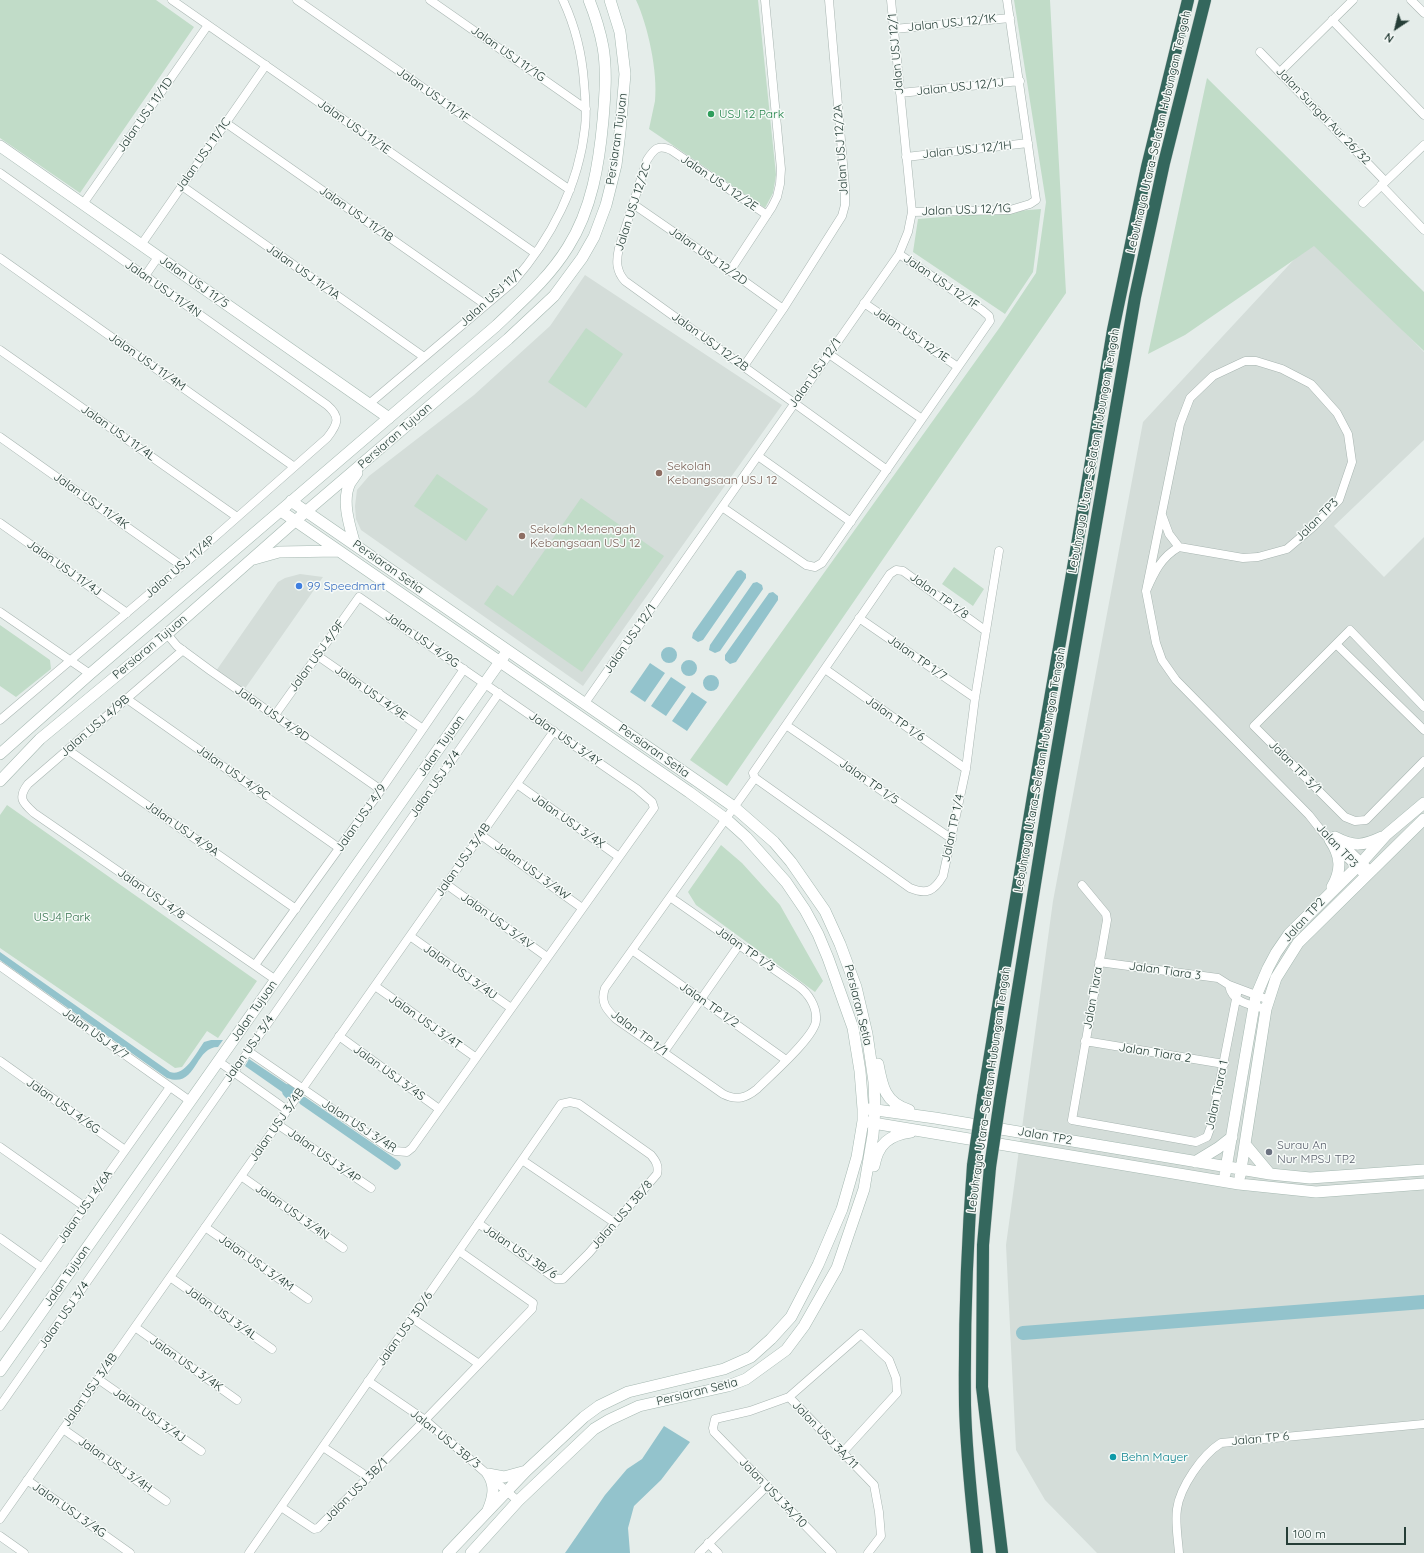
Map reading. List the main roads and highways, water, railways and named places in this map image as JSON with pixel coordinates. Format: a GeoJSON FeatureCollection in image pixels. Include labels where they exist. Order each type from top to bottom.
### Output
{"type":"FeatureCollection","features":[{"type":"Feature","properties":{"kind":"highway","name":"Lebuhraya Utara–Selatan Hubungan Tengah"},"geometry":{"type":"LineString","coordinates":[[977,1553],[965,1399],[965,1302],[973,1165],[1033,796],[1113,330],[1147,167],[1188,0]]}},
{"type":"Feature","properties":{"kind":"highway","name":"Lebuhraya Utara–Selatan Hubungan Tengah"},"geometry":{"type":"LineString","coordinates":[[1002,1553],[982,1387],[983,1245],[990,1167],[1051,783],[1135,297],[1164,163],[1205,0]]}},
{"type":"Feature","properties":{"kind":"main road","name":"Persiaran Tujuan"},"geometry":{"type":"LineString","coordinates":[[0,754],[90,674],[496,326],[540,284],[567,248],[578,229],[586,210],[598,162],[606,72],[603,47],[598,25],[589,0]]}},
{"type":"Feature","properties":{"kind":"main road","name":"Persiaran Tujuan"},"geometry":{"type":"LineString","coordinates":[[0,781],[40,739],[167,634],[508,339],[554,296],[582,258],[594,237],[606,205],[616,165],[625,74],[620,32],[610,0]]}},
{"type":"Feature","properties":{"kind":"main road","name":"Jalan USJ 11/5"},"geometry":{"type":"LineString","coordinates":[[0,146],[388,418]]}},
{"type":"Feature","properties":{"kind":"main road"},"geometry":{"type":"LineString","coordinates":[[598,162],[607,168],[612,168],[616,165]]}},
{"type":"Feature","properties":{"kind":"main road"},"geometry":{"type":"LineString","coordinates":[[355,545],[349,521],[347,499],[350,484],[364,462]]}},
{"type":"Feature","properties":{"kind":"main road","name":"Persiaran Setia"},"geometry":{"type":"LineString","coordinates":[[291,501],[734,807],[774,842],[791,862],[825,911],[840,944],[856,987],[867,1034],[874,1082],[875,1109],[868,1122],[842,1209],[818,1265],[791,1317],[771,1339],[751,1357],[724,1369],[628,1392],[599,1406],[579,1421],[526,1471],[508,1492],[448,1553]]}},
{"type":"Feature","properties":{"kind":"main road","name":"Persiaran Setia"},"geometry":{"type":"LineString","coordinates":[[281,511],[726,819],[746,837],[786,882],[805,910],[818,934],[828,958],[853,1028],[860,1071],[863,1109],[868,1122],[864,1189],[837,1268],[804,1326],[786,1350],[766,1366],[746,1379],[728,1386],[639,1406],[594,1429],[518,1501],[471,1553]]}},
{"type":"Feature","properties":{"kind":"main road"},"geometry":{"type":"LineString","coordinates":[[251,560],[280,552],[338,551]]}},
{"type":"Feature","properties":{"kind":"main road","name":"Jalan Tujuan"},"geometry":{"type":"LineString","coordinates":[[0,1371],[508,650]]}},
{"type":"Feature","properties":{"kind":"main road"},"geometry":{"type":"LineString","coordinates":[[582,719],[581,713],[585,703]]}},
{"type":"Feature","properties":{"kind":"main road","name":"Jalan TP2"},"geometry":{"type":"LineString","coordinates":[[1224,1182],[1255,1001],[1268,968],[1289,934],[1360,864],[1386,835],[1424,803]]}},
{"type":"Feature","properties":{"kind":"main road","name":"Jalan TP2"},"geometry":{"type":"LineString","coordinates":[[1239,1184],[1268,1005],[1276,978],[1298,943],[1424,820]]}},
{"type":"Feature","properties":{"kind":"main road"},"geometry":{"type":"LineString","coordinates":[[1325,898],[1335,882],[1340,867],[1333,838],[1357,845],[1368,843],[1386,835]]}},
{"type":"Feature","properties":{"kind":"main road"},"geometry":{"type":"LineString","coordinates":[[856,987],[864,1004],[872,1031],[882,1084],[888,1097],[900,1107],[935,1118]]}},
{"type":"Feature","properties":{"kind":"main road","name":"Jalan TP2"},"geometry":{"type":"LineString","coordinates":[[863,1109],[875,1109],[935,1118],[1270,1174],[1310,1178],[1424,1170]]}},
{"type":"Feature","properties":{"kind":"main road","name":"Jalan TP2"},"geometry":{"type":"LineString","coordinates":[[868,1122],[1239,1184],[1316,1192],[1421,1185]]}},
{"type":"Feature","properties":{"kind":"main road"},"geometry":{"type":"LineString","coordinates":[[837,1268],[851,1243],[862,1214],[872,1178],[876,1155],[884,1143],[897,1134],[914,1131],[931,1132]]}},
{"type":"Feature","properties":{"kind":"main road"},"geometry":{"type":"LineString","coordinates":[[1195,1162],[1218,1148],[1232,1137]]}},
{"type":"Feature","properties":{"kind":"main road"},"geometry":{"type":"LineString","coordinates":[[1245,1144],[1270,1174]]}},
{"type":"Feature","properties":{"kind":"main road"},"geometry":{"type":"LineString","coordinates":[[487,1513],[494,1486],[488,1474],[504,1477],[526,1471]]}},
{"type":"Feature","properties":{"kind":"water"},"geometry":{"type":"Polygon","coordinates":[[[741,570],[746,574],[746,578],[703,640],[698,642],[692,638],[693,633],[737,571],[741,570]]]}},
{"type":"Feature","properties":{"kind":"water"},"geometry":{"type":"Polygon","coordinates":[[[757,582],[762,585],[763,589],[720,651],[715,653],[709,650],[710,645],[753,583],[757,582]]]}},
{"type":"Feature","properties":{"kind":"water"},"geometry":{"type":"Polygon","coordinates":[[[773,592],[778,596],[778,600],[736,662],[730,664],[725,660],[725,655],[769,593],[773,592]]]}},
{"type":"Feature","properties":{"kind":"water"},"geometry":{"type":"Polygon","coordinates":[[[666,647],[672,647],[677,652],[675,661],[672,663],[666,663],[661,658],[661,652],[666,647]]]}},
{"type":"Feature","properties":{"kind":"water"},"geometry":{"type":"Polygon","coordinates":[[[686,660],[692,660],[697,665],[695,674],[692,676],[686,676],[681,671],[681,665],[686,660]]]}},
{"type":"Feature","properties":{"kind":"water"},"geometry":{"type":"Polygon","coordinates":[[[650,663],[665,673],[645,702],[630,692],[650,663]]]}},
{"type":"Feature","properties":{"kind":"water"},"geometry":{"type":"Polygon","coordinates":[[[708,675],[714,675],[719,680],[717,689],[714,691],[708,691],[703,686],[703,680],[708,675]]]}},
{"type":"Feature","properties":{"kind":"water"},"geometry":{"type":"Polygon","coordinates":[[[671,677],[686,687],[666,716],[651,706],[671,677]]]}},
{"type":"Feature","properties":{"kind":"water"},"geometry":{"type":"Polygon","coordinates":[[[692,692],[707,702],[687,731],[672,721],[692,692]]]}},
{"type":"Feature","properties":{"kind":"water"},"geometry":{"type":"Polygon","coordinates":[[[0,952],[170,1072],[175,1073],[185,1068],[194,1058],[204,1042],[211,1040],[223,1040],[218,1047],[210,1049],[204,1053],[190,1073],[184,1078],[177,1080],[167,1078],[0,960],[0,952]]]}},
{"type":"Feature","properties":{"kind":"water"},"geometry":{"type":"Polygon","coordinates":[[[249,1059],[291,1087],[288,1094],[285,1094],[245,1066],[249,1059]]]}},
{"type":"Feature","properties":{"kind":"water"},"geometry":{"type":"Polygon","coordinates":[[[303,1097],[400,1162],[401,1165],[395,1170],[300,1104],[299,1102],[303,1097]]]}},
{"type":"Feature","properties":{"kind":"water"},"geometry":{"type":"Polygon","coordinates":[[[664,1426],[690,1442],[661,1480],[634,1506],[628,1528],[630,1553],[565,1553],[605,1495],[627,1469],[642,1459],[664,1426]]]}},
{"type":"Feature","properties":{"kind":"waterway"},"geometry":{"type":"LineString","coordinates":[[1023,1333],[1424,1302]]}},
{"type":"Feature","properties":{"kind":"place","name":"USJ 12 Park"},"geometry":{"type":"Point","coordinates":[711,114]}},
{"type":"Feature","properties":{"kind":"place","name":"Sekolah Kebangsaan USJ 12"},"geometry":{"type":"Point","coordinates":[659,473]}},
{"type":"Feature","properties":{"kind":"place","name":"Sekolah Menengah Kebangsaan USJ 12"},"geometry":{"type":"Point","coordinates":[522,536]}},
{"type":"Feature","properties":{"kind":"place","name":"99 Speedmart"},"geometry":{"type":"Point","coordinates":[299,586]}},
{"type":"Feature","properties":{"kind":"place","name":"Surau An Nur MPSJ TP2"},"geometry":{"type":"Point","coordinates":[1269,1152]}},
{"type":"Feature","properties":{"kind":"place","name":"Behn Mayer"},"geometry":{"type":"Point","coordinates":[1113,1457]}},
{"type":"Feature","properties":{"kind":"park label","name":"USJ4 Park"},"geometry":{"type":"Point","coordinates":[62,917]}}]}
